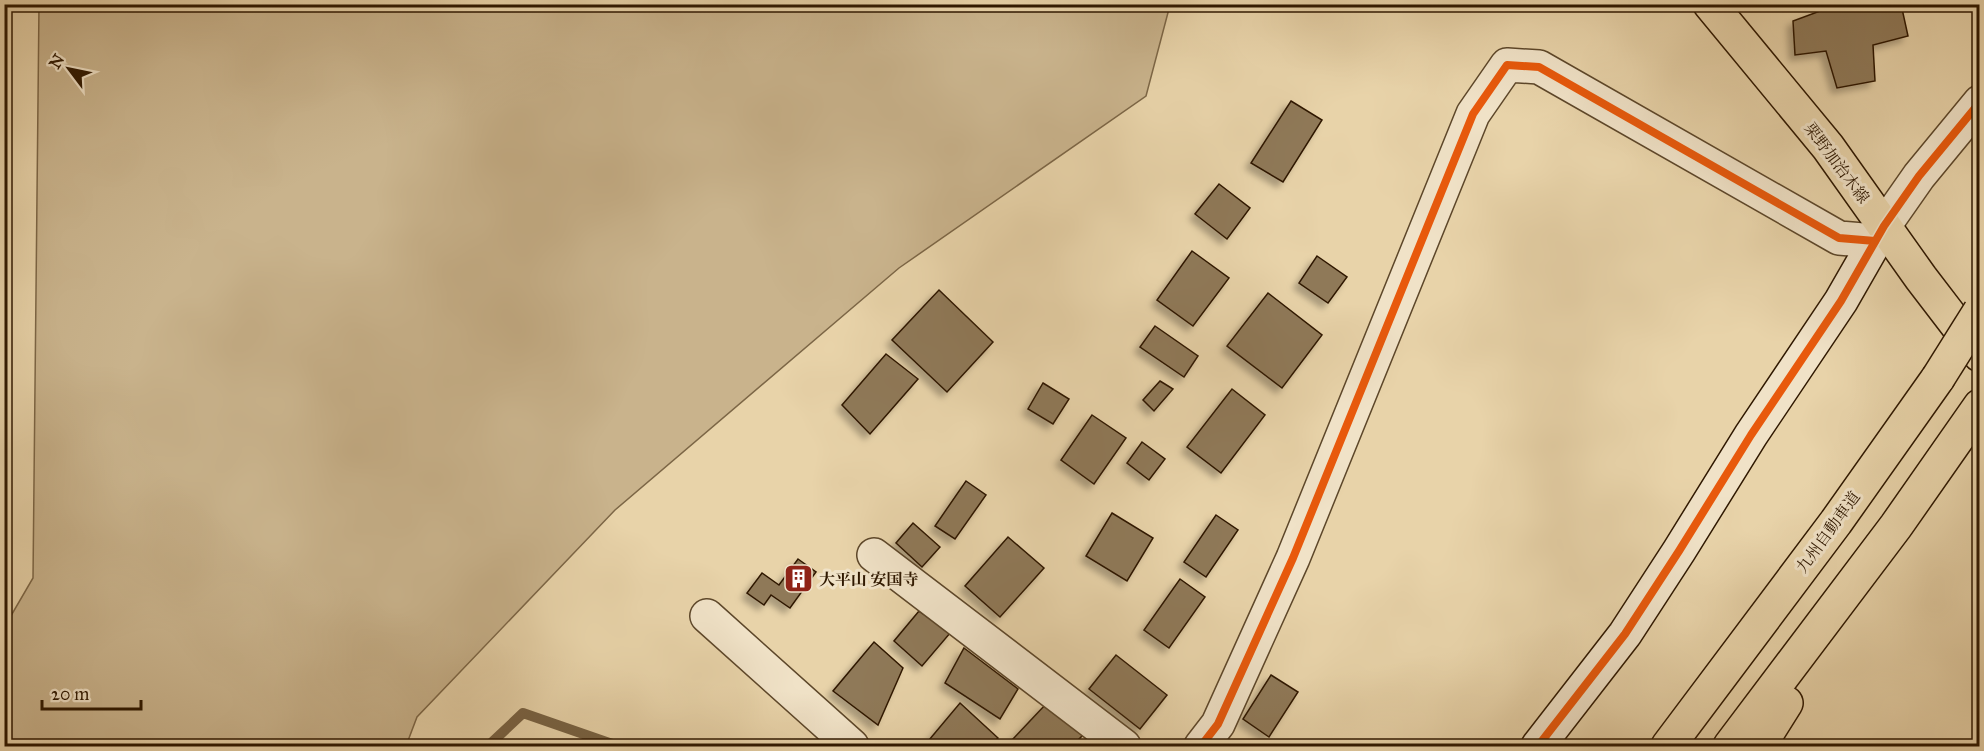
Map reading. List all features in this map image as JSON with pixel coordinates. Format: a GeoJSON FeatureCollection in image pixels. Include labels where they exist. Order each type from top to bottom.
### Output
{"type":"FeatureCollection","features":[{"type":"Feature","properties":{"kind":"main road","name":"栗野加治木線"},"geometry":{"type":"LineString","coordinates":[[1710,4],[1828,147],[1880,234],[1921,278],[1980,355]]}},
{"type":"Feature","properties":{"kind":"main road","name":"九州自動車道"},"geometry":{"type":"LineString","coordinates":[[1668,747],[1836,522],[1938,378],[1980,311]]}},
{"type":"Feature","properties":{"kind":"main road"},"geometry":{"type":"LineString","coordinates":[[1730,747],[1896,526],[1976,412]]}},
{"type":"Feature","properties":{"kind":"main road"},"geometry":{"type":"LineString","coordinates":[[1759,747],[1896,526]]}},
{"type":"Feature","properties":{"kind":"street"},"geometry":{"type":"LineString","coordinates":[[1201,747],[1218,724],[1293,558],[1473,114],[1507,65],[1539,67],[1839,238],[1880,234]]}},
{"type":"Feature","properties":{"kind":"street"},"geometry":{"type":"LineString","coordinates":[[1538,747],[1631,625],[1751,435],[1841,301],[1880,234],[1918,176],[1980,102]]}},
{"type":"Feature","properties":{"kind":"street"},"geometry":{"type":"LineString","coordinates":[[874,555],[1124,747]]}},
{"type":"Feature","properties":{"kind":"street"},"geometry":{"type":"LineString","coordinates":[[707,616],[852,747]]}},
{"type":"Feature","properties":{"kind":"shaded area"},"geometry":{"type":"Polygon","coordinates":[[[39,4],[1170,5],[1146,96],[899,268],[615,510],[417,717],[406,746],[5,746],[5,626],[33,578],[39,4]]]}},
{"type":"Feature","properties":{"kind":"building"},"geometry":{"type":"Polygon","coordinates":[[[1839,4],[1901,4],[1908,36],[1873,45],[1875,81],[1837,88],[1826,51],[1795,55],[1793,21],[1839,4]]]}},
{"type":"Feature","properties":{"kind":"building"},"geometry":{"type":"Polygon","coordinates":[[[1291,101],[1322,120],[1283,182],[1251,163],[1291,101]]]}},
{"type":"Feature","properties":{"kind":"building"},"geometry":{"type":"Polygon","coordinates":[[[1219,184],[1250,208],[1227,239],[1195,214],[1219,184]]]}},
{"type":"Feature","properties":{"kind":"building"},"geometry":{"type":"Polygon","coordinates":[[[1192,251],[1229,278],[1193,326],[1157,300],[1192,251]]]}},
{"type":"Feature","properties":{"kind":"building"},"geometry":{"type":"Polygon","coordinates":[[[1317,256],[1347,277],[1328,303],[1299,283],[1317,256]]]}},
{"type":"Feature","properties":{"kind":"building"},"geometry":{"type":"Polygon","coordinates":[[[939,290],[993,342],[947,392],[892,340],[939,290]]]}},
{"type":"Feature","properties":{"kind":"building"},"geometry":{"type":"Polygon","coordinates":[[[1268,293],[1322,335],[1282,388],[1227,346],[1268,293]]]}},
{"type":"Feature","properties":{"kind":"building"},"geometry":{"type":"Polygon","coordinates":[[[1155,326],[1198,356],[1184,377],[1140,347],[1155,326]]]}},
{"type":"Feature","properties":{"kind":"building"},"geometry":{"type":"Polygon","coordinates":[[[886,354],[918,379],[870,434],[842,405],[886,354]]]}},
{"type":"Feature","properties":{"kind":"building"},"geometry":{"type":"Polygon","coordinates":[[[1160,381],[1173,389],[1154,411],[1143,400],[1160,381]]]}},
{"type":"Feature","properties":{"kind":"building"},"geometry":{"type":"Polygon","coordinates":[[[1043,383],[1069,399],[1053,424],[1028,409],[1043,383]]]}},
{"type":"Feature","properties":{"kind":"building"},"geometry":{"type":"Polygon","coordinates":[[[1232,389],[1265,415],[1221,473],[1187,447],[1232,389]]]}},
{"type":"Feature","properties":{"kind":"building"},"geometry":{"type":"Polygon","coordinates":[[[1092,415],[1126,438],[1094,484],[1061,460],[1092,415]]]}},
{"type":"Feature","properties":{"kind":"building"},"geometry":{"type":"Polygon","coordinates":[[[1142,442],[1165,459],[1149,480],[1127,463],[1142,442]]]}},
{"type":"Feature","properties":{"kind":"building"},"geometry":{"type":"Polygon","coordinates":[[[966,481],[986,495],[955,539],[935,526],[966,481]]]}},
{"type":"Feature","properties":{"kind":"building"},"geometry":{"type":"Polygon","coordinates":[[[1112,513],[1153,538],[1127,581],[1086,556],[1112,513]]]}},
{"type":"Feature","properties":{"kind":"building"},"geometry":{"type":"Polygon","coordinates":[[[1216,515],[1238,530],[1206,577],[1184,562],[1216,515]]]}},
{"type":"Feature","properties":{"kind":"building"},"geometry":{"type":"Polygon","coordinates":[[[913,523],[940,547],[922,567],[896,543],[913,523]]]}},
{"type":"Feature","properties":{"kind":"building"},"geometry":{"type":"Polygon","coordinates":[[[1008,537],[1044,568],[1000,617],[965,586],[1008,537]]]}},
{"type":"Feature","properties":{"kind":"building","name":"大平山 安国寺"},"geometry":{"type":"Polygon","coordinates":[[[798,559],[816,572],[790,608],[771,595],[764,605],[747,593],[762,573],[779,585],[798,559]]]}},
{"type":"Feature","properties":{"kind":"building"},"geometry":{"type":"Polygon","coordinates":[[[1180,579],[1205,597],[1169,648],[1144,630],[1180,579]]]}},
{"type":"Feature","properties":{"kind":"building"},"geometry":{"type":"Polygon","coordinates":[[[919,611],[951,632],[922,666],[894,641],[919,611]]]}},
{"type":"Feature","properties":{"kind":"building"},"geometry":{"type":"Polygon","coordinates":[[[874,642],[903,668],[878,725],[833,691],[874,642]]]}},
{"type":"Feature","properties":{"kind":"building"},"geometry":{"type":"Polygon","coordinates":[[[964,648],[1018,689],[1000,719],[945,683],[964,648]]]}},
{"type":"Feature","properties":{"kind":"building"},"geometry":{"type":"Polygon","coordinates":[[[1116,655],[1167,695],[1140,729],[1089,689],[1116,655]]]}},
{"type":"Feature","properties":{"kind":"building"},"geometry":{"type":"Polygon","coordinates":[[[1271,675],[1298,692],[1269,737],[1243,719],[1271,675]]]}},
{"type":"Feature","properties":{"kind":"building"},"geometry":{"type":"Polygon","coordinates":[[[960,703],[998,738],[990,746],[924,746],[960,703]]]}},
{"type":"Feature","properties":{"kind":"building"},"geometry":{"type":"Polygon","coordinates":[[[1046,704],[1085,733],[1072,746],[1022,746],[1012,740],[1046,704]]]}},
{"type":"Feature","properties":{"kind":"waterway"},"geometry":{"type":"LineString","coordinates":[[488,746],[523,713],[618,746]]}},
{"type":"Feature","properties":{"kind":"cycle path"},"geometry":{"type":"LineString","coordinates":[[1201,746],[1218,724],[1293,558],[1473,114],[1507,65],[1539,67],[1839,238],[1875,241]]}},
{"type":"Feature","properties":{"kind":"cycle path"},"geometry":{"type":"LineString","coordinates":[[1538,746],[1625,634],[1751,435],[1841,301],[1884,226],[1919,176],[1980,102]]}},
{"type":"Feature","properties":{"kind":"place","name":"大平山 安国寺"},"geometry":{"type":"Point","coordinates":[798,579]}}]}
